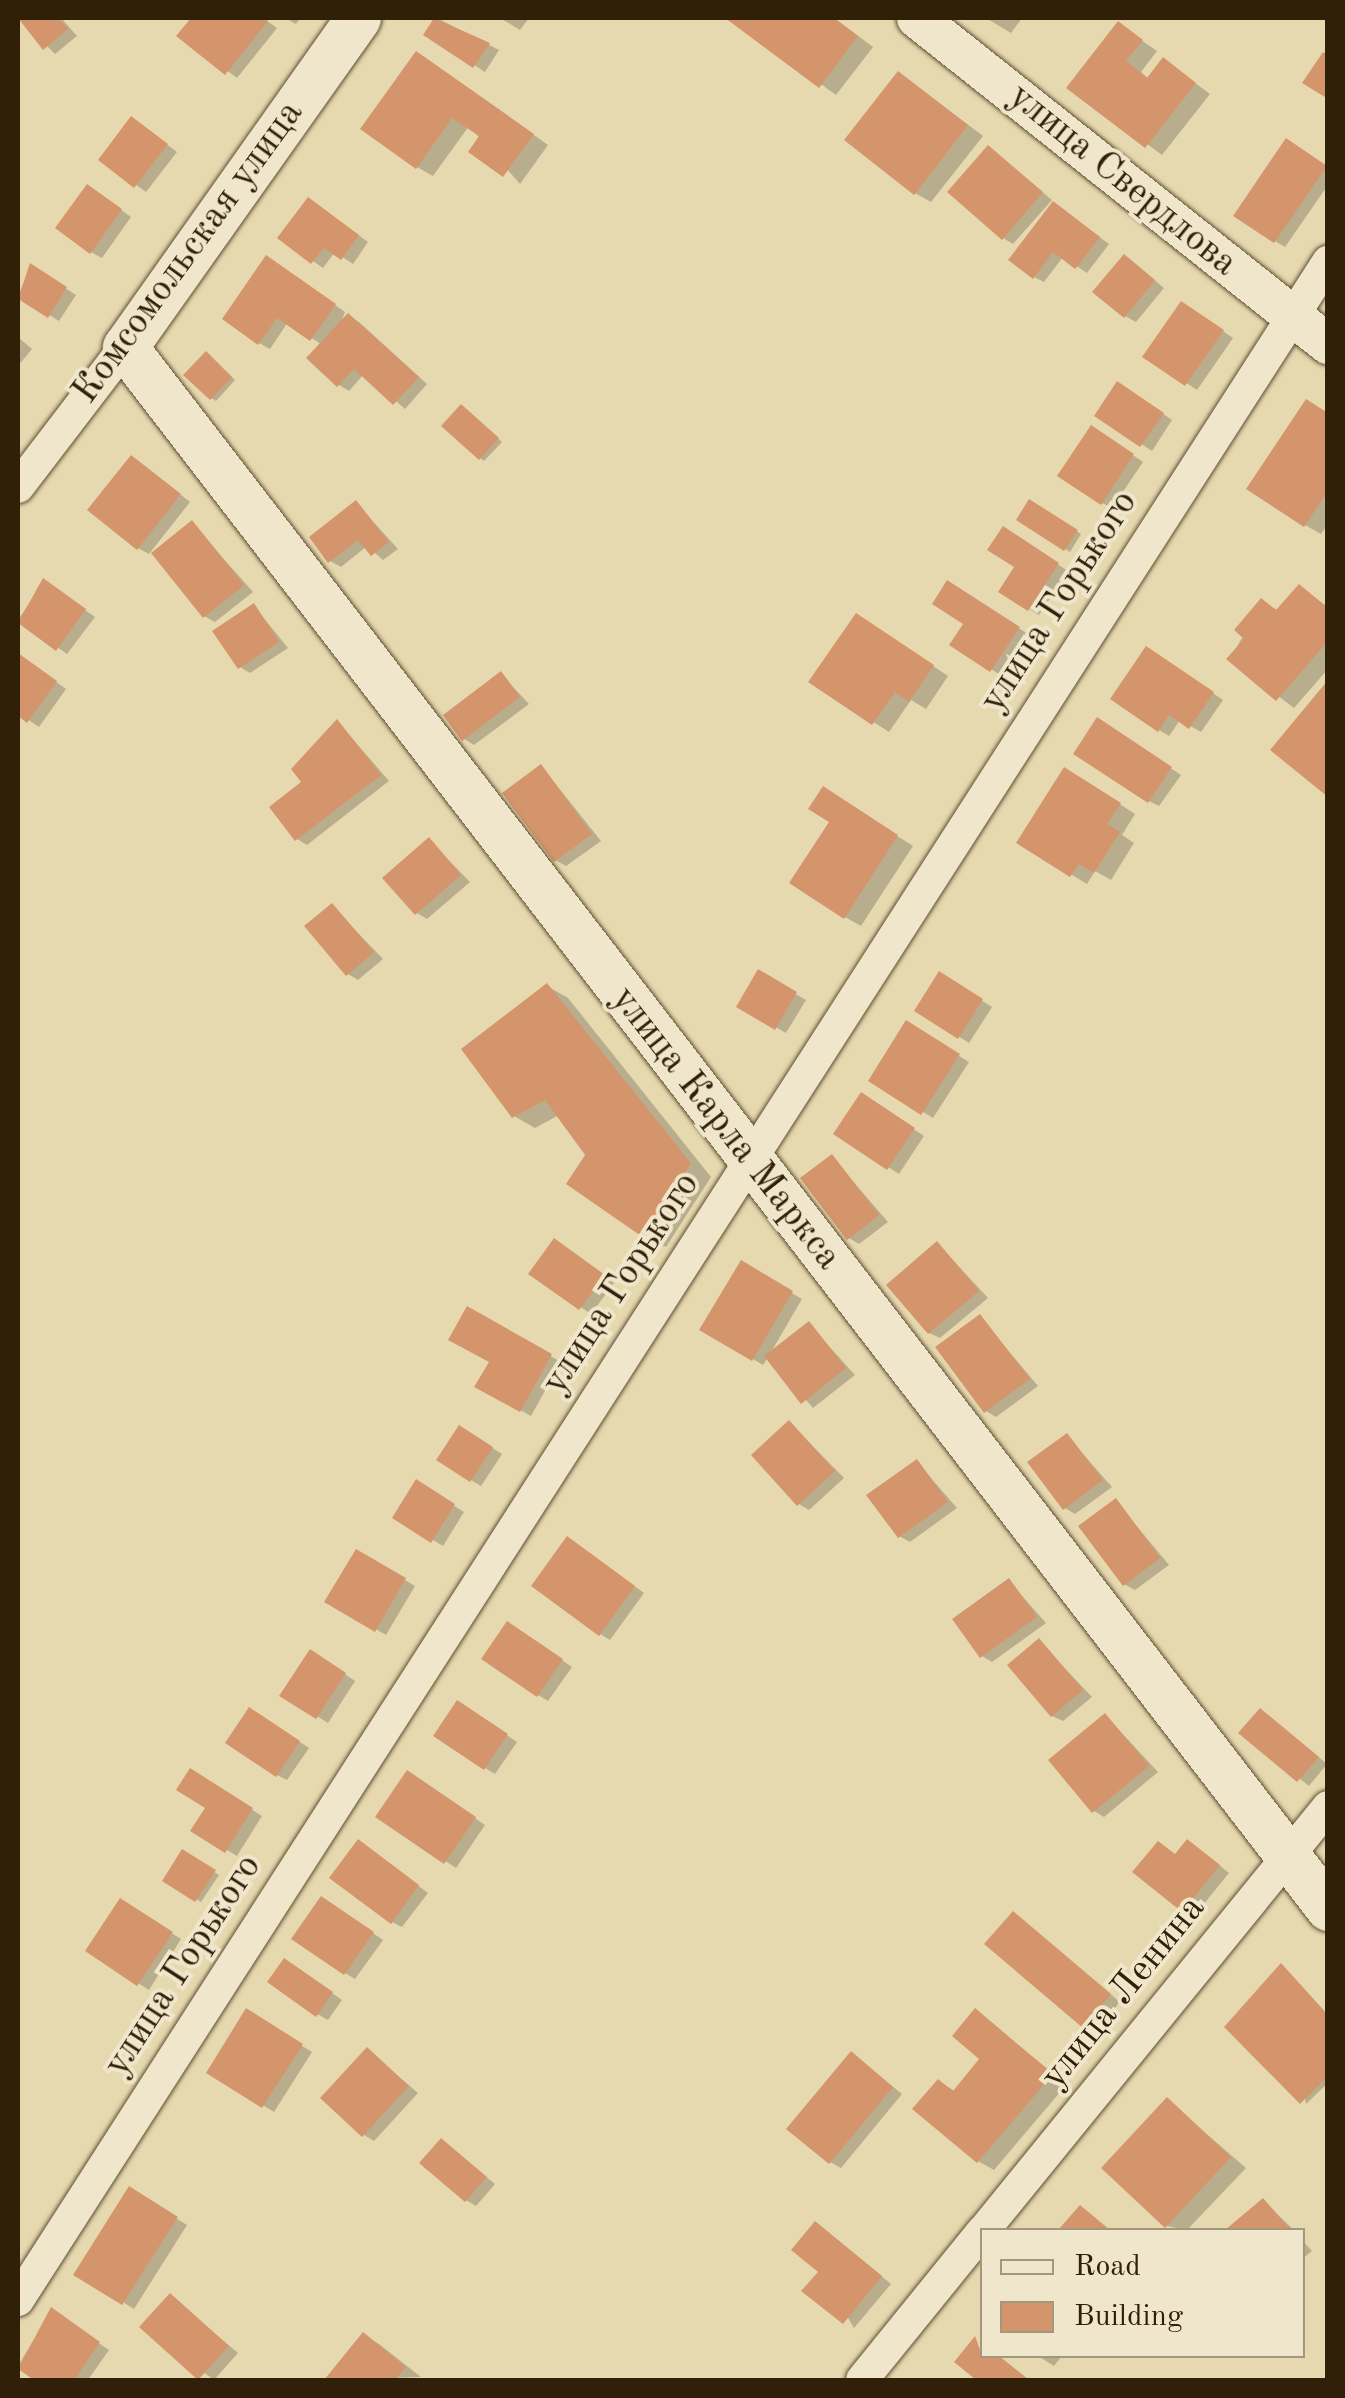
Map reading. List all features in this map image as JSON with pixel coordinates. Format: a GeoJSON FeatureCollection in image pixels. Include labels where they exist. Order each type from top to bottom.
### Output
{"type":"FeatureCollection","features":[{"type":"Feature","properties":{"kind":"main road","name":"Комсомольская улица"},"geometry":{"type":"LineString","coordinates":[[125,347],[358,18]]}},
{"type":"Feature","properties":{"kind":"main road","name":"улица Карла Маркса"},"geometry":{"type":"LineString","coordinates":[[125,347],[1328,1908]]}},
{"type":"Feature","properties":{"kind":"street","name":"улица Свердлова"},"geometry":{"type":"LineString","coordinates":[[917,18],[1328,344]]}},
{"type":"Feature","properties":{"kind":"street","name":"улица Горького"},"geometry":{"type":"LineString","coordinates":[[18,2300],[1328,262]]}},
{"type":"Feature","properties":{"kind":"street","name":"Комсомольская улица"},"geometry":{"type":"LineString","coordinates":[[23,467],[125,347]]}},
{"type":"Feature","properties":{"kind":"street","name":"улица Ленина"},"geometry":{"type":"LineString","coordinates":[[985,2228],[1328,1807]]}},
{"type":"Feature","properties":{"kind":"street","name":"улица Ленина"},"geometry":{"type":"LineString","coordinates":[[862,2380],[980,2235]]}},
{"type":"Feature","properties":{"kind":"building"},"geometry":{"type":"Polygon","coordinates":[[[18,18],[58,18],[68,29],[43,50],[18,18]]]}},
{"type":"Feature","properties":{"kind":"building"},"geometry":{"type":"Polygon","coordinates":[[[191,18],[268,21],[225,75],[176,36],[191,18]]]}},
{"type":"Feature","properties":{"kind":"building"},"geometry":{"type":"Polygon","coordinates":[[[434,18],[490,43],[473,68],[423,35],[434,18]]]}},
{"type":"Feature","properties":{"kind":"building"},"geometry":{"type":"Polygon","coordinates":[[[725,18],[834,18],[858,36],[819,88],[725,18]]]}},
{"type":"Feature","properties":{"kind":"building"},"geometry":{"type":"Polygon","coordinates":[[[1118,21],[1143,40],[1126,61],[1147,78],[1163,57],[1196,83],[1145,148],[1066,88],[1118,21]]]}},
{"type":"Feature","properties":{"kind":"building"},"geometry":{"type":"Polygon","coordinates":[[[416,51],[534,134],[503,177],[468,152],[479,136],[452,118],[416,169],[360,129],[416,51]]]}},
{"type":"Feature","properties":{"kind":"building"},"geometry":{"type":"Polygon","coordinates":[[[1323,52],[1328,55],[1328,99],[1302,83],[1323,52]]]}},
{"type":"Feature","properties":{"kind":"building"},"geometry":{"type":"Polygon","coordinates":[[[898,71],[968,125],[914,195],[844,140],[898,71]]]}},
{"type":"Feature","properties":{"kind":"building"},"geometry":{"type":"Polygon","coordinates":[[[131,116],[168,144],[134,188],[98,160],[131,116]]]}},
{"type":"Feature","properties":{"kind":"building"},"geometry":{"type":"Polygon","coordinates":[[[1286,138],[1327,166],[1274,243],[1233,216],[1286,138]]]}},
{"type":"Feature","properties":{"kind":"building"},"geometry":{"type":"Polygon","coordinates":[[[988,145],[1043,192],[1002,240],[947,192],[988,145]]]}},
{"type":"Feature","properties":{"kind":"building"},"geometry":{"type":"Polygon","coordinates":[[[87,184],[122,209],[90,254],[55,228],[87,184]]]}},
{"type":"Feature","properties":{"kind":"building"},"geometry":{"type":"Polygon","coordinates":[[[308,197],[359,235],[341,260],[324,248],[311,264],[277,238],[308,197]]]}},
{"type":"Feature","properties":{"kind":"building"},"geometry":{"type":"Polygon","coordinates":[[[1053,201],[1100,237],[1075,269],[1053,252],[1033,279],[1008,260],[1053,201]]]}},
{"type":"Feature","properties":{"kind":"building"},"geometry":{"type":"Polygon","coordinates":[[[1124,254],[1155,280],[1124,318],[1092,292],[1124,254]]]}},
{"type":"Feature","properties":{"kind":"building"},"geometry":{"type":"Polygon","coordinates":[[[266,255],[336,304],[310,341],[277,318],[258,345],[222,319],[266,255]]]}},
{"type":"Feature","properties":{"kind":"building"},"geometry":{"type":"Polygon","coordinates":[[[30,263],[67,287],[48,318],[18,299],[30,263]]]}},
{"type":"Feature","properties":{"kind":"building"},"geometry":{"type":"Polygon","coordinates":[[[1181,301],[1224,330],[1185,386],[1142,357],[1181,301]]]}},
{"type":"Feature","properties":{"kind":"building"},"geometry":{"type":"Polygon","coordinates":[[[348,313],[419,377],[393,405],[354,369],[337,387],[306,358],[348,313]]]}},
{"type":"Feature","properties":{"kind":"building"},"geometry":{"type":"Polygon","coordinates":[[[206,351],[232,377],[210,400],[183,375],[206,351]]]}},
{"type":"Feature","properties":{"kind":"building"},"geometry":{"type":"Polygon","coordinates":[[[1117,381],[1164,413],[1140,447],[1094,416],[1117,381]]]}},
{"type":"Feature","properties":{"kind":"building"},"geometry":{"type":"Polygon","coordinates":[[[1306,399],[1328,413],[1328,491],[1304,527],[1246,489],[1306,399]]]}},
{"type":"Feature","properties":{"kind":"building"},"geometry":{"type":"Polygon","coordinates":[[[461,404],[499,438],[479,460],[441,426],[461,404]]]}},
{"type":"Feature","properties":{"kind":"building"},"geometry":{"type":"Polygon","coordinates":[[[1091,425],[1134,454],[1101,505],[1057,476],[1091,425]]]}},
{"type":"Feature","properties":{"kind":"building"},"geometry":{"type":"Polygon","coordinates":[[[131,455],[181,494],[137,550],[87,510],[131,455]]]}},
{"type":"Feature","properties":{"kind":"building"},"geometry":{"type":"Polygon","coordinates":[[[1029,499],[1078,530],[1064,551],[1016,520],[1029,499]]]}},
{"type":"Feature","properties":{"kind":"building"},"geometry":{"type":"Polygon","coordinates":[[[356,500],[389,542],[371,556],[358,540],[328,563],[309,537],[356,500]]]}},
{"type":"Feature","properties":{"kind":"building"},"geometry":{"type":"Polygon","coordinates":[[[192,520],[244,585],[203,618],[151,553],[192,520]]]}},
{"type":"Feature","properties":{"kind":"building"},"geometry":{"type":"Polygon","coordinates":[[[1003,526],[1059,563],[1028,611],[998,592],[1014,567],[987,550],[1003,526]]]}},
{"type":"Feature","properties":{"kind":"building"},"geometry":{"type":"Polygon","coordinates":[[[43,578],[86,609],[56,651],[18,623],[43,578]]]}},
{"type":"Feature","properties":{"kind":"building"},"geometry":{"type":"Polygon","coordinates":[[[947,580],[1020,627],[990,672],[949,645],[963,624],[932,604],[947,580]]]}},
{"type":"Feature","properties":{"kind":"building"},"geometry":{"type":"Polygon","coordinates":[[[1299,584],[1328,608],[1328,641],[1276,701],[1226,659],[1244,639],[1234,630],[1261,598],[1276,610],[1299,584]]]}},
{"type":"Feature","properties":{"kind":"building"},"geometry":{"type":"Polygon","coordinates":[[[254,603],[279,642],[238,669],[212,631],[254,603]]]}},
{"type":"Feature","properties":{"kind":"building"},"geometry":{"type":"Polygon","coordinates":[[[856,613],[934,665],[909,702],[895,692],[872,725],[808,682],[856,613]]]}},
{"type":"Feature","properties":{"kind":"building"},"geometry":{"type":"Polygon","coordinates":[[[1146,646],[1214,692],[1189,729],[1169,715],[1158,732],[1110,699],[1146,646]]]}},
{"type":"Feature","properties":{"kind":"building"},"geometry":{"type":"Polygon","coordinates":[[[18,653],[57,681],[27,723],[18,716],[18,653]]]}},
{"type":"Feature","properties":{"kind":"building"},"geometry":{"type":"Polygon","coordinates":[[[501,671],[520,697],[462,741],[443,715],[501,671]]]}},
{"type":"Feature","properties":{"kind":"building"},"geometry":{"type":"Polygon","coordinates":[[[1328,680],[1328,797],[1270,750],[1328,680]]]}},
{"type":"Feature","properties":{"kind":"building"},"geometry":{"type":"Polygon","coordinates":[[[1097,717],[1172,767],[1148,803],[1073,754],[1097,717]]]}},
{"type":"Feature","properties":{"kind":"building"},"geometry":{"type":"Polygon","coordinates":[[[337,719],[381,775],[295,841],[269,807],[301,782],[291,769],[337,719]]]}},
{"type":"Feature","properties":{"kind":"building"},"geometry":{"type":"Polygon","coordinates":[[[541,764],[592,834],[554,862],[502,793],[541,764]]]}},
{"type":"Feature","properties":{"kind":"building"},"geometry":{"type":"Polygon","coordinates":[[[1064,767],[1121,803],[1107,824],[1120,832],[1094,873],[1079,864],[1070,877],[1016,843],[1064,767]]]}},
{"type":"Feature","properties":{"kind":"building"},"geometry":{"type":"Polygon","coordinates":[[[823,786],[898,835],[844,919],[789,883],[829,822],[808,809],[823,786]]]}},
{"type":"Feature","properties":{"kind":"building"},"geometry":{"type":"Polygon","coordinates":[[[429,837],[461,875],[415,915],[382,878],[429,837]]]}},
{"type":"Feature","properties":{"kind":"building"},"geometry":{"type":"Polygon","coordinates":[[[332,903],[374,952],[346,976],[304,926],[332,903]]]}},
{"type":"Feature","properties":{"kind":"building"},"geometry":{"type":"Polygon","coordinates":[[[758,969],[797,992],[775,1030],[736,1007],[758,969]]]}},
{"type":"Feature","properties":{"kind":"building"},"geometry":{"type":"Polygon","coordinates":[[[939,971],[983,999],[958,1039],[914,1011],[939,971]]]}},
{"type":"Feature","properties":{"kind":"building"},"geometry":{"type":"Polygon","coordinates":[[[547,983],[691,1163],[644,1238],[566,1184],[585,1155],[545,1100],[512,1118],[461,1049],[547,983]]]}},
{"type":"Feature","properties":{"kind":"building"},"geometry":{"type":"Polygon","coordinates":[[[906,1020],[960,1054],[921,1115],[868,1081],[906,1020]]]}},
{"type":"Feature","properties":{"kind":"building"},"geometry":{"type":"Polygon","coordinates":[[[861,1092],[915,1128],[887,1170],[833,1134],[861,1092]]]}},
{"type":"Feature","properties":{"kind":"building"},"geometry":{"type":"Polygon","coordinates":[[[832,1154],[879,1215],[847,1240],[800,1178],[832,1154]]]}},
{"type":"Feature","properties":{"kind":"building"},"geometry":{"type":"Polygon","coordinates":[[[554,1238],[605,1275],[579,1310],[528,1274],[554,1238]]]}},
{"type":"Feature","properties":{"kind":"building"},"geometry":{"type":"Polygon","coordinates":[[[937,1241],[979,1291],[928,1334],[886,1285],[937,1241]]]}},
{"type":"Feature","properties":{"kind":"building"},"geometry":{"type":"Polygon","coordinates":[[[741,1260],[793,1291],[752,1361],[699,1330],[741,1260]]]}},
{"type":"Feature","properties":{"kind":"building"},"geometry":{"type":"Polygon","coordinates":[[[467,1306],[552,1354],[520,1412],[474,1387],[489,1362],[448,1340],[467,1306]]]}},
{"type":"Feature","properties":{"kind":"building"},"geometry":{"type":"Polygon","coordinates":[[[980,1314],[1030,1379],[984,1413],[935,1347],[980,1314]]]}},
{"type":"Feature","properties":{"kind":"building"},"geometry":{"type":"Polygon","coordinates":[[[809,1321],[846,1368],[801,1404],[764,1356],[809,1321]]]}},
{"type":"Feature","properties":{"kind":"building"},"geometry":{"type":"Polygon","coordinates":[[[789,1420],[835,1471],[797,1506],[751,1455],[789,1420]]]}},
{"type":"Feature","properties":{"kind":"building"},"geometry":{"type":"Polygon","coordinates":[[[459,1425],[493,1447],[470,1482],[436,1460],[459,1425]]]}},
{"type":"Feature","properties":{"kind":"building"},"geometry":{"type":"Polygon","coordinates":[[[1067,1433],[1103,1480],[1063,1510],[1027,1462],[1067,1433]]]}},
{"type":"Feature","properties":{"kind":"building"},"geometry":{"type":"Polygon","coordinates":[[[917,1459],[948,1502],[898,1538],[866,1495],[917,1459]]]}},
{"type":"Feature","properties":{"kind":"building"},"geometry":{"type":"Polygon","coordinates":[[[416,1479],[455,1504],[431,1543],[392,1518],[416,1479]]]}},
{"type":"Feature","properties":{"kind":"building"},"geometry":{"type":"Polygon","coordinates":[[[1116,1498],[1160,1558],[1123,1586],[1078,1526],[1116,1498]]]}},
{"type":"Feature","properties":{"kind":"building"},"geometry":{"type":"Polygon","coordinates":[[[567,1536],[635,1586],[599,1636],[531,1586],[567,1536]]]}},
{"type":"Feature","properties":{"kind":"building"},"geometry":{"type":"Polygon","coordinates":[[[356,1549],[406,1578],[375,1632],[324,1602],[356,1549]]]}},
{"type":"Feature","properties":{"kind":"building"},"geometry":{"type":"Polygon","coordinates":[[[1009,1578],[1037,1617],[980,1658],[952,1619],[1009,1578]]]}},
{"type":"Feature","properties":{"kind":"building"},"geometry":{"type":"Polygon","coordinates":[[[507,1621],[563,1659],[537,1697],[481,1659],[507,1621]]]}},
{"type":"Feature","properties":{"kind":"building"},"geometry":{"type":"Polygon","coordinates":[[[1039,1638],[1083,1690],[1051,1717],[1007,1665],[1039,1638]]]}},
{"type":"Feature","properties":{"kind":"building"},"geometry":{"type":"Polygon","coordinates":[[[310,1649],[346,1673],[316,1719],[279,1696],[310,1649]]]}},
{"type":"Feature","properties":{"kind":"building"},"geometry":{"type":"Polygon","coordinates":[[[457,1700],[508,1734],[484,1770],[433,1736],[457,1700]]]}},
{"type":"Feature","properties":{"kind":"building"},"geometry":{"type":"Polygon","coordinates":[[[249,1707],[300,1741],[276,1777],[225,1743],[249,1707]]]}},
{"type":"Feature","properties":{"kind":"building"},"geometry":{"type":"Polygon","coordinates":[[[1260,1708],[1319,1757],[1297,1782],[1238,1733],[1260,1708]]]}},
{"type":"Feature","properties":{"kind":"building"},"geometry":{"type":"Polygon","coordinates":[[[1105,1713],[1149,1766],[1092,1813],[1048,1760],[1105,1713]]]}},
{"type":"Feature","properties":{"kind":"building"},"geometry":{"type":"Polygon","coordinates":[[[190,1768],[253,1808],[225,1853],[190,1831],[205,1808],[176,1790],[190,1768]]]}},
{"type":"Feature","properties":{"kind":"building"},"geometry":{"type":"Polygon","coordinates":[[[407,1770],[476,1817],[444,1864],[375,1817],[407,1770]]]}},
{"type":"Feature","properties":{"kind":"building"},"geometry":{"type":"Polygon","coordinates":[[[358,1839],[419,1885],[391,1924],[329,1878],[358,1839]]]}},
{"type":"Feature","properties":{"kind":"building"},"geometry":{"type":"Polygon","coordinates":[[[1187,1839],[1220,1865],[1182,1912],[1132,1872],[1158,1841],[1175,1854],[1187,1839]]]}},
{"type":"Feature","properties":{"kind":"building"},"geometry":{"type":"Polygon","coordinates":[[[182,1849],[216,1870],[195,1902],[162,1881],[182,1849]]]}},
{"type":"Feature","properties":{"kind":"building"},"geometry":{"type":"Polygon","coordinates":[[[321,1896],[374,1932],[344,1975],[291,1939],[321,1896]]]}},
{"type":"Feature","properties":{"kind":"building"},"geometry":{"type":"Polygon","coordinates":[[[120,1898],[173,1932],[137,1986],[85,1951],[120,1898]]]}},
{"type":"Feature","properties":{"kind":"building"},"geometry":{"type":"Polygon","coordinates":[[[1013,1911],[1111,1994],[1083,2028],[984,1944],[1013,1911]]]}},
{"type":"Feature","properties":{"kind":"building"},"geometry":{"type":"Polygon","coordinates":[[[284,1958],[333,1992],[316,2017],[267,1982],[284,1958]]]}},
{"type":"Feature","properties":{"kind":"building"},"geometry":{"type":"Polygon","coordinates":[[[1281,1963],[1328,2015],[1328,2076],[1300,2104],[1224,2027],[1281,1963]]]}},
{"type":"Feature","properties":{"kind":"building"},"geometry":{"type":"Polygon","coordinates":[[[246,2008],[303,2044],[262,2108],[206,2073],[246,2008]]]}},
{"type":"Feature","properties":{"kind":"building"},"geometry":{"type":"Polygon","coordinates":[[[975,2008],[1053,2074],[977,2163],[912,2109],[938,2079],[953,2091],[979,2059],[952,2036],[975,2008]]]}},
{"type":"Feature","properties":{"kind":"building"},"geometry":{"type":"Polygon","coordinates":[[[367,2047],[409,2086],[362,2137],[320,2098],[367,2047]]]}},
{"type":"Feature","properties":{"kind":"building"},"geometry":{"type":"Polygon","coordinates":[[[851,2051],[893,2087],[829,2164],[786,2129],[851,2051]]]}},
{"type":"Feature","properties":{"kind":"building"},"geometry":{"type":"Polygon","coordinates":[[[1167,2097],[1231,2157],[1165,2228],[1101,2168],[1167,2097]]]}},
{"type":"Feature","properties":{"kind":"building"},"geometry":{"type":"Polygon","coordinates":[[[441,2138],[487,2177],[465,2202],[419,2163],[441,2138]]]}},
{"type":"Feature","properties":{"kind":"building"},"geometry":{"type":"Polygon","coordinates":[[[129,2186],[178,2217],[122,2305],[73,2275],[129,2186]]]}},
{"type":"Feature","properties":{"kind":"building"},"geometry":{"type":"Polygon","coordinates":[[[1263,2198],[1289,2228],[1227,2228],[1263,2198]]]}},
{"type":"Feature","properties":{"kind":"building"},"geometry":{"type":"Polygon","coordinates":[[[1080,2205],[1108,2228],[1060,2228],[1080,2205]]]}},
{"type":"Feature","properties":{"kind":"building"},"geometry":{"type":"Polygon","coordinates":[[[815,2221],[882,2276],[843,2324],[801,2291],[818,2272],[791,2250],[815,2221]]]}},
{"type":"Feature","properties":{"kind":"building"},"geometry":{"type":"Polygon","coordinates":[[[170,2293],[229,2346],[198,2380],[139,2327],[170,2293]]]}},
{"type":"Feature","properties":{"kind":"building"},"geometry":{"type":"Polygon","coordinates":[[[51,2307],[100,2342],[74,2380],[34,2380],[18,2369],[51,2307]]]}},
{"type":"Feature","properties":{"kind":"building"},"geometry":{"type":"Polygon","coordinates":[[[363,2332],[406,2367],[395,2380],[324,2380],[363,2332]]]}},
{"type":"Feature","properties":{"kind":"building"},"geometry":{"type":"Polygon","coordinates":[[[975,2336],[980,2358],[1002,2358],[1029,2380],[976,2380],[954,2362],[975,2336]]]}}]}
